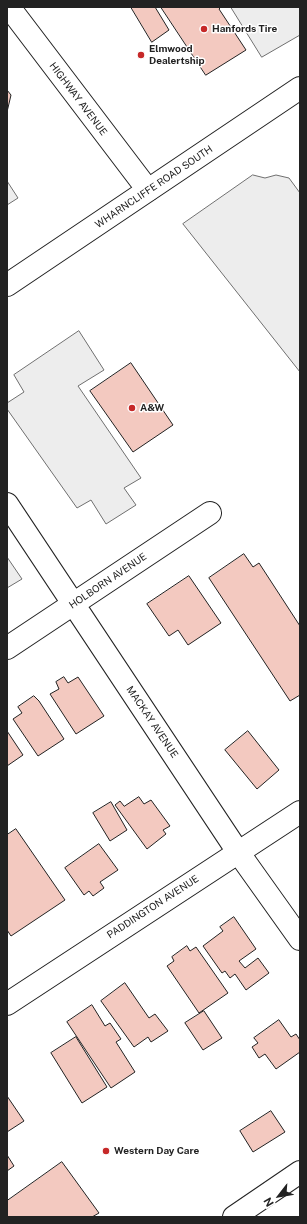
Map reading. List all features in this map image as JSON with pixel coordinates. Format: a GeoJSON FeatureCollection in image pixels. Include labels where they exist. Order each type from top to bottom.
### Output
{"type":"FeatureCollection","features":[{"type":"Feature","properties":{"kind":"street","name":"HIGHWAY AVENUE"},"geometry":{"type":"LineString","coordinates":[[9,7],[148,190]]}},
{"type":"Feature","properties":{"kind":"street","name":"WHARNCLIFFE ROAD SOUTH"},"geometry":{"type":"LineString","coordinates":[[7,285],[300,88]]}},
{"type":"Feature","properties":{"kind":"street","name":"MACKAY AVENUE"},"geometry":{"type":"LineString","coordinates":[[7,504],[238,852],[300,939]]}},
{"type":"Feature","properties":{"kind":"street","name":"HOLBORN AVENUE"},"geometry":{"type":"LineString","coordinates":[[7,648],[210,513]]}},
{"type":"Feature","properties":{"kind":"street","name":"PADDINGTON AVENUE"},"geometry":{"type":"LineString","coordinates":[[7,1004],[300,812]]}},
{"type":"Feature","properties":{"kind":"street"},"geometry":{"type":"LineString","coordinates":[[234,1217],[300,1172]]}},
{"type":"Feature","properties":{"kind":"shaded area"},"geometry":{"type":"Polygon","coordinates":[[[231,7],[300,7],[300,35],[262,57],[231,7]]]}},
{"type":"Feature","properties":{"kind":"shaded area"},"geometry":{"type":"Polygon","coordinates":[[[253,175],[265,178],[276,175],[289,178],[300,193],[300,372],[183,224],[253,175]]]}},
{"type":"Feature","properties":{"kind":"shaded area"},"geometry":{"type":"Polygon","coordinates":[[[7,181],[18,198],[7,205],[7,181]]]}},
{"type":"Feature","properties":{"kind":"shaded area"},"geometry":{"type":"Polygon","coordinates":[[[79,331],[104,370],[78,386],[141,478],[124,488],[136,505],[106,524],[91,500],[77,508],[7,409],[7,403],[24,392],[14,375],[79,331]]]}},
{"type":"Feature","properties":{"kind":"shaded area"},"geometry":{"type":"Polygon","coordinates":[[[7,557],[22,579],[7,588],[7,557]]]}},
{"type":"Feature","properties":{"kind":"building"},"geometry":{"type":"Polygon","coordinates":[[[131,7],[155,7],[169,30],[152,42],[131,7]]]}},
{"type":"Feature","properties":{"kind":"building","name":"Hanfords Tire"},"geometry":{"type":"Polygon","coordinates":[[[161,7],[221,7],[219,9],[246,50],[206,75],[161,7]]]}},
{"type":"Feature","properties":{"kind":"building"},"geometry":{"type":"Polygon","coordinates":[[[7,90],[11,95],[7,112],[7,90]]]}},
{"type":"Feature","properties":{"kind":"building","name":"A&W"},"geometry":{"type":"Polygon","coordinates":[[[131,363],[173,425],[133,452],[90,391],[131,363]]]}},
{"type":"Feature","properties":{"kind":"building"},"geometry":{"type":"Polygon","coordinates":[[[244,554],[253,567],[259,563],[300,626],[300,695],[290,701],[209,578],[244,554]]]}},
{"type":"Feature","properties":{"kind":"building"},"geometry":{"type":"Polygon","coordinates":[[[189,576],[221,623],[188,645],[178,630],[169,636],[147,604],[189,576]]]}},
{"type":"Feature","properties":{"kind":"building"},"geometry":{"type":"Polygon","coordinates":[[[64,677],[68,683],[78,677],[104,716],[76,734],[50,694],[59,689],[56,682],[64,677]]]}},
{"type":"Feature","properties":{"kind":"building"},"geometry":{"type":"Polygon","coordinates":[[[34,696],[39,701],[64,739],[38,756],[13,719],[22,713],[18,707],[34,696]]]}},
{"type":"Feature","properties":{"kind":"building"},"geometry":{"type":"Polygon","coordinates":[[[7,731],[23,755],[7,766],[7,731]]]}},
{"type":"Feature","properties":{"kind":"building"},"geometry":{"type":"Polygon","coordinates":[[[248,731],[279,770],[257,789],[225,750],[248,731]]]}},
{"type":"Feature","properties":{"kind":"building"},"geometry":{"type":"Polygon","coordinates":[[[139,797],[144,804],[151,800],[170,826],[163,830],[166,834],[147,849],[115,805],[120,801],[124,806],[139,797]]]}},
{"type":"Feature","properties":{"kind":"building"},"geometry":{"type":"Polygon","coordinates":[[[111,802],[127,830],[110,841],[93,813],[111,802]]]}},
{"type":"Feature","properties":{"kind":"building"},"geometry":{"type":"Polygon","coordinates":[[[16,829],[65,900],[11,936],[7,930],[7,835],[16,829]]]}},
{"type":"Feature","properties":{"kind":"building"},"geometry":{"type":"Polygon","coordinates":[[[99,844],[118,870],[100,882],[104,888],[93,896],[89,891],[84,895],[65,868],[99,844]]]}},
{"type":"Feature","properties":{"kind":"building"},"geometry":{"type":"Polygon","coordinates":[[[234,917],[256,949],[239,961],[245,968],[258,958],[269,973],[246,990],[235,974],[230,978],[225,971],[222,973],[203,946],[223,931],[220,927],[234,917]]]}},
{"type":"Feature","properties":{"kind":"building"},"geometry":{"type":"Polygon","coordinates":[[[187,946],[190,951],[196,947],[228,993],[199,1013],[167,966],[174,961],[172,957],[187,946]]]}},
{"type":"Feature","properties":{"kind":"building"},"geometry":{"type":"Polygon","coordinates":[[[125,983],[149,1018],[155,1014],[168,1031],[151,1042],[148,1037],[134,1047],[101,1001],[125,983]]]}},
{"type":"Feature","properties":{"kind":"building"},"geometry":{"type":"Polygon","coordinates":[[[92,1005],[105,1026],[110,1023],[121,1039],[116,1042],[135,1072],[111,1088],[67,1022],[92,1005]]]}},
{"type":"Feature","properties":{"kind":"building"},"geometry":{"type":"Polygon","coordinates":[[[204,1011],[222,1038],[203,1050],[185,1023],[204,1011]]]}},
{"type":"Feature","properties":{"kind":"building"},"geometry":{"type":"Polygon","coordinates":[[[279,1020],[291,1037],[296,1034],[300,1040],[300,1052],[276,1069],[265,1054],[259,1058],[252,1047],[258,1043],[254,1038],[279,1020]]]}},
{"type":"Feature","properties":{"kind":"building"},"geometry":{"type":"Polygon","coordinates":[[[76,1037],[107,1087],[82,1103],[51,1053],[76,1037]]]}},
{"type":"Feature","properties":{"kind":"building"},"geometry":{"type":"Polygon","coordinates":[[[7,1096],[24,1121],[7,1132],[7,1096]]]}},
{"type":"Feature","properties":{"kind":"building"},"geometry":{"type":"Polygon","coordinates":[[[271,1111],[285,1132],[253,1152],[240,1131],[271,1111]]]}},
{"type":"Feature","properties":{"kind":"building"},"geometry":{"type":"Polygon","coordinates":[[[7,1155],[14,1166],[7,1171],[7,1155]]]}},
{"type":"Feature","properties":{"kind":"building"},"geometry":{"type":"Polygon","coordinates":[[[62,1162],[99,1213],[92,1217],[7,1217],[7,1201],[62,1162]]]}},
{"type":"Feature","properties":{"kind":"place","name":"Hanfords Tire"},"geometry":{"type":"Point","coordinates":[204,29]}},
{"type":"Feature","properties":{"kind":"place","name":"Elmwood Dealertship"},"geometry":{"type":"Point","coordinates":[141,55]}},
{"type":"Feature","properties":{"kind":"place","name":"A&W"},"geometry":{"type":"Point","coordinates":[132,408]}},
{"type":"Feature","properties":{"kind":"place","name":"Western Day Care"},"geometry":{"type":"Point","coordinates":[106,1151]}}]}
